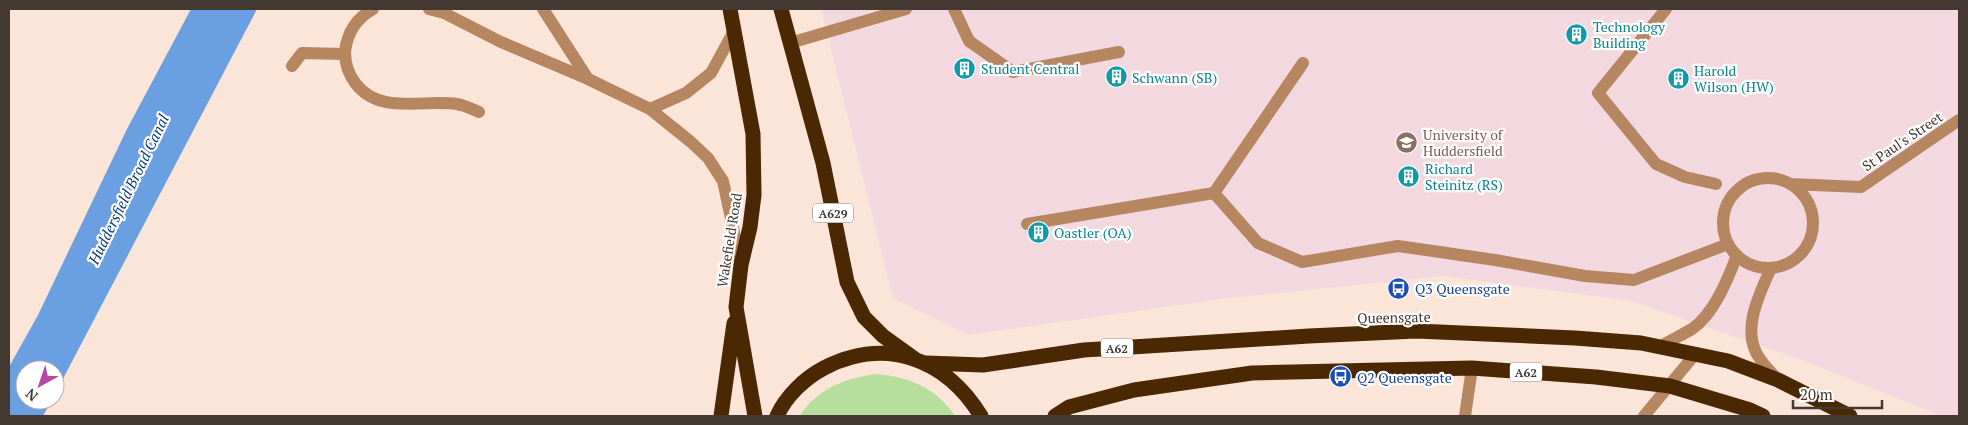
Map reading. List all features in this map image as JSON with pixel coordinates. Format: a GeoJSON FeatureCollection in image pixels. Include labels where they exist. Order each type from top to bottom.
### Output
{"type":"FeatureCollection","features":[{"type":"Feature","properties":{"kind":"highway","name":"Wakefield Road"},"geometry":{"type":"LineString","coordinates":[[730,9],[735,29],[753,142],[754,195],[750,227],[741,265],[736,307],[755,416]]}},
{"type":"Feature","properties":{"kind":"highway","name":"A629"},"geometry":{"type":"LineString","coordinates":[[781,9],[824,163],[847,282],[864,317],[884,336],[920,361]]}},
{"type":"Feature","properties":{"kind":"highway"},"geometry":{"type":"LineString","coordinates":[[721,416],[736,307]]}},
{"type":"Feature","properties":{"kind":"highway","name":"Queensgate"},"geometry":{"type":"LineString","coordinates":[[920,361],[983,364],[1094,350],[1416,331],[1575,338],[1660,346],[1728,361],[1778,380],[1850,416]]}},
{"type":"Feature","properties":{"kind":"highway"},"geometry":{"type":"LineString","coordinates":[[777,416],[794,390],[814,373],[841,359],[863,354],[889,354],[920,361],[948,376],[966,393],[981,416]]}},
{"type":"Feature","properties":{"kind":"highway","name":"A62"},"geometry":{"type":"LineString","coordinates":[[1055,416],[1069,407],[1134,390],[1252,373],[1472,368],[1596,377],[1670,386],[1750,410],[1763,416]]}},
{"type":"Feature","properties":{"kind":"street"},"geometry":{"type":"LineString","coordinates":[[373,9],[354,25],[346,42],[345,60],[348,74],[362,92],[379,101],[398,104],[434,102],[459,104],[479,112]]}},
{"type":"Feature","properties":{"kind":"street"},"geometry":{"type":"LineString","coordinates":[[429,9],[444,13],[502,42],[588,79],[650,109],[691,142],[708,158],[722,181],[741,265]]}},
{"type":"Feature","properties":{"kind":"street"},"geometry":{"type":"LineString","coordinates":[[543,9],[588,79]]}},
{"type":"Feature","properties":{"kind":"street"},"geometry":{"type":"LineString","coordinates":[[790,43],[906,9]]}},
{"type":"Feature","properties":{"kind":"street"},"geometry":{"type":"LineString","coordinates":[[954,9],[969,41],[1013,72],[1119,52]]}},
{"type":"Feature","properties":{"kind":"street"},"geometry":{"type":"LineString","coordinates":[[1666,9],[1598,93],[1656,164],[1686,177],[1716,184]]}},
{"type":"Feature","properties":{"kind":"street"},"geometry":{"type":"LineString","coordinates":[[650,109],[686,93],[711,73],[735,29]]}},
{"type":"Feature","properties":{"kind":"street"},"geometry":{"type":"LineString","coordinates":[[292,66],[302,53],[345,54]]}},
{"type":"Feature","properties":{"kind":"street"},"geometry":{"type":"LineString","coordinates":[[1027,224],[1214,193],[1303,63]]}},
{"type":"Feature","properties":{"kind":"street","name":"St Paul's Street"},"geometry":{"type":"LineString","coordinates":[[1790,184],[1861,187],[1959,120]]}},
{"type":"Feature","properties":{"kind":"street"},"geometry":{"type":"LineString","coordinates":[[1760,178],[1775,178],[1790,184],[1802,194],[1811,207],[1812,235],[1797,258],[1785,265],[1771,268],[1755,268],[1737,255],[1728,244],[1724,233],[1723,220],[1726,207],[1732,196],[1745,184],[1760,178]]}},
{"type":"Feature","properties":{"kind":"street"},"geometry":{"type":"LineString","coordinates":[[1214,193],[1258,243],[1302,262],[1398,246],[1495,260],[1585,276],[1634,280],[1728,244]]}},
{"type":"Feature","properties":{"kind":"street"},"geometry":{"type":"LineString","coordinates":[[1660,346],[1694,328],[1708,312],[1726,284],[1737,255]]}},
{"type":"Feature","properties":{"kind":"street"},"geometry":{"type":"LineString","coordinates":[[1771,268],[1754,307],[1752,339],[1759,358],[1778,380]]}},
{"type":"Feature","properties":{"kind":"street"},"geometry":{"type":"LineString","coordinates":[[1644,416],[1696,353]]}},
{"type":"Feature","properties":{"kind":"street"},"geometry":{"type":"LineString","coordinates":[[1465,416],[1472,368]]}},
{"type":"Feature","properties":{"kind":"shaded area","name":"University of Huddersfield"},"geometry":{"type":"Polygon","coordinates":[[[821,9],[1959,9],[1959,416],[1941,416],[1805,361],[1631,301],[1443,276],[1221,299],[968,335],[893,298],[821,9]]]}},
{"type":"Feature","properties":{"kind":"green space"},"geometry":{"type":"Polygon","coordinates":[[[877,374],[911,381],[931,391],[948,406],[955,416],[800,416],[815,398],[833,386],[854,378],[877,374]]]}},
{"type":"Feature","properties":{"kind":"water","name":"Huddersfield Broad Canal"},"geometry":{"type":"Polygon","coordinates":[[[191,9],[257,9],[65,375],[65,360],[15,360],[15,410],[46,410],[43,416],[9,416],[9,367],[38,315],[127,129],[191,9]]]}},
{"type":"Feature","properties":{"kind":"place","name":"Technology Building"},"geometry":{"type":"Point","coordinates":[1577,34]}},
{"type":"Feature","properties":{"kind":"place","name":"Student Central"},"geometry":{"type":"Point","coordinates":[965,68]}},
{"type":"Feature","properties":{"kind":"place","name":"Schwann (SB)"},"geometry":{"type":"Point","coordinates":[1116,77]}},
{"type":"Feature","properties":{"kind":"place","name":"Harold Wilson (HW)"},"geometry":{"type":"Point","coordinates":[1678,78]}},
{"type":"Feature","properties":{"kind":"place","name":"University of Huddersfield"},"geometry":{"type":"Point","coordinates":[1407,142]}},
{"type":"Feature","properties":{"kind":"place","name":"Richard Steinitz (RS)"},"geometry":{"type":"Point","coordinates":[1409,176]}},
{"type":"Feature","properties":{"kind":"place","name":"Oastler (OA)"},"geometry":{"type":"Point","coordinates":[1038,232]}},
{"type":"Feature","properties":{"kind":"place","name":"Q3 Queensgate"},"geometry":{"type":"Point","coordinates":[1399,288]}},
{"type":"Feature","properties":{"kind":"place","name":"Q2 Queensgate"},"geometry":{"type":"Point","coordinates":[1341,377]}}]}
